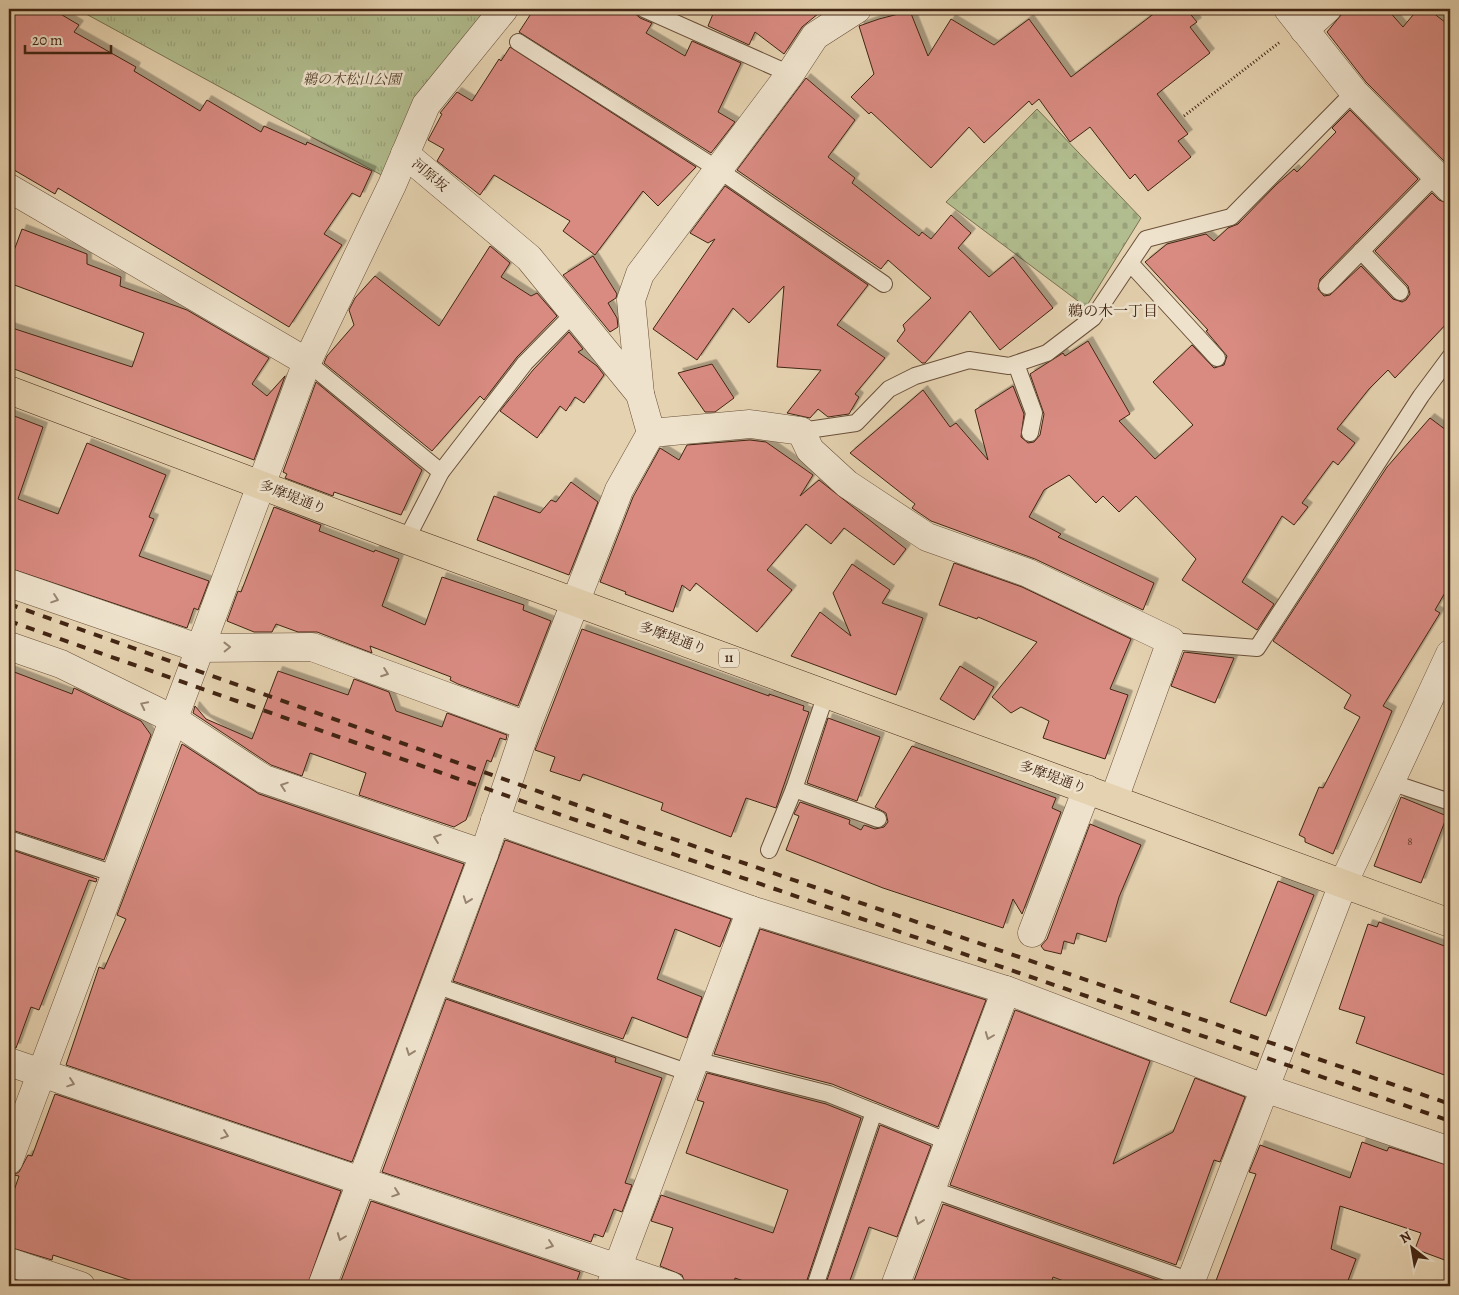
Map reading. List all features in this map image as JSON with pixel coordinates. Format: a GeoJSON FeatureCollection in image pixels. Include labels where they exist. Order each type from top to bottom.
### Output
{"type":"FeatureCollection","features":[{"type":"Feature","properties":{"kind":"main road","name":"多摩堤通り"},"geometry":{"type":"LineString","coordinates":[[9,390],[406,540],[1450,923]]}},
{"type":"Feature","properties":{"kind":"street"},"geometry":{"type":"LineString","coordinates":[[322,1286],[484,854],[527,726],[619,490],[651,433],[640,394],[631,300],[640,274],[790,74],[815,36],[857,9]]}},
{"type":"Feature","properties":{"kind":"street"},"geometry":{"type":"LineString","coordinates":[[1327,9],[1293,26],[1443,183]]}},
{"type":"Feature","properties":{"kind":"street","name":"河原坂"},"geometry":{"type":"LineString","coordinates":[[502,12],[426,105],[406,154],[529,258],[640,394]]}},
{"type":"Feature","properties":{"kind":"street"},"geometry":{"type":"LineString","coordinates":[[9,1160],[306,362],[406,154]]}},
{"type":"Feature","properties":{"kind":"street"},"geometry":{"type":"LineString","coordinates":[[9,188],[306,362]]}},
{"type":"Feature","properties":{"kind":"street"},"geometry":{"type":"LineString","coordinates":[[651,433],[750,424],[802,431],[810,450],[847,484],[927,537],[1028,573],[1171,641],[1114,799]]}},
{"type":"Feature","properties":{"kind":"street"},"geometry":{"type":"LineString","coordinates":[[9,583],[198,648],[312,646],[527,726]]}},
{"type":"Feature","properties":{"kind":"street"},"geometry":{"type":"LineString","coordinates":[[9,646],[61,664],[173,719],[264,779],[484,854]]}},
{"type":"Feature","properties":{"kind":"street"},"geometry":{"type":"LineString","coordinates":[[1190,1284],[1343,884],[1450,654]]}},
{"type":"Feature","properties":{"kind":"street"},"geometry":{"type":"LineString","coordinates":[[1032,933],[1087,790]]}},
{"type":"Feature","properties":{"kind":"street"},"geometry":{"type":"LineString","coordinates":[[495,820],[751,910],[1006,990],[1264,1088],[1450,1151]]}},
{"type":"Feature","properties":{"kind":"street"},"geometry":{"type":"LineString","coordinates":[[614,1277],[751,910]]}},
{"type":"Feature","properties":{"kind":"street"},"geometry":{"type":"LineString","coordinates":[[895,1286],[1006,990]]}},
{"type":"Feature","properties":{"kind":"street"},"geometry":{"type":"LineString","coordinates":[[9,1062],[362,1181],[614,1277],[671,1286]]}},
{"type":"Feature","properties":{"kind":"street"},"geometry":{"type":"LineString","coordinates":[[9,1262],[81,1286]]}},
{"type":"Feature","properties":{"kind":"lane"},"geometry":{"type":"LineString","coordinates":[[644,9],[790,74]]}},
{"type":"Feature","properties":{"kind":"lane"},"geometry":{"type":"LineString","coordinates":[[518,42],[719,170],[884,284]]}},
{"type":"Feature","properties":{"kind":"lane"},"geometry":{"type":"LineString","coordinates":[[802,431],[856,423],[889,388],[915,376],[969,360],[1009,366],[1047,353],[1093,318],[1146,239],[1230,217],[1354,92]]}},
{"type":"Feature","properties":{"kind":"lane"},"geometry":{"type":"LineString","coordinates":[[1327,286],[1362,251],[1443,183]]}},
{"type":"Feature","properties":{"kind":"lane"},"geometry":{"type":"LineString","coordinates":[[1362,251],[1400,292]]}},
{"type":"Feature","properties":{"kind":"lane"},"geometry":{"type":"LineString","coordinates":[[1130,263],[1216,358]]}},
{"type":"Feature","properties":{"kind":"lane"},"geometry":{"type":"LineString","coordinates":[[406,540],[442,472],[525,363],[574,313]]}},
{"type":"Feature","properties":{"kind":"lane"},"geometry":{"type":"LineString","coordinates":[[1171,641],[1257,648],[1421,396],[1450,357]]}},
{"type":"Feature","properties":{"kind":"lane"},"geometry":{"type":"LineString","coordinates":[[306,362],[442,472]]}},
{"type":"Feature","properties":{"kind":"lane"},"geometry":{"type":"LineString","coordinates":[[1016,364],[1034,413],[1030,433]]}},
{"type":"Feature","properties":{"kind":"lane"},"geometry":{"type":"LineString","coordinates":[[769,850],[794,789],[826,694]]}},
{"type":"Feature","properties":{"kind":"lane"},"geometry":{"type":"LineString","coordinates":[[1390,782],[1450,802]]}},
{"type":"Feature","properties":{"kind":"lane"},"geometry":{"type":"LineString","coordinates":[[794,789],[878,819]]}},
{"type":"Feature","properties":{"kind":"lane"},"geometry":{"type":"LineString","coordinates":[[9,839],[115,874]]}},
{"type":"Feature","properties":{"kind":"lane"},"geometry":{"type":"LineString","coordinates":[[435,985],[693,1066],[829,1094],[949,1142]]}},
{"type":"Feature","properties":{"kind":"lane"},"geometry":{"type":"LineString","coordinates":[[815,1286],[874,1112]]}},
{"type":"Feature","properties":{"kind":"lane"},"geometry":{"type":"LineString","coordinates":[[932,1189],[1190,1284]]}},
{"type":"Feature","properties":{"kind":"path"},"geometry":{"type":"LineString","coordinates":[[1184,116],[1293,26]]}},
{"type":"Feature","properties":{"kind":"green space","name":"鵜の木松山公園"},"geometry":{"type":"Polygon","coordinates":[[[77,9],[503,9],[385,177],[77,9]]]}},
{"type":"Feature","properties":{"kind":"green space"},"geometry":{"type":"Polygon","coordinates":[[[1037,109],[1141,218],[1086,307],[946,202],[1037,109]]]}},
{"type":"Feature","properties":{"kind":"building"},"geometry":{"type":"Polygon","coordinates":[[[9,9],[52,9],[79,25],[74,32],[136,67],[134,71],[200,111],[207,100],[261,132],[264,126],[306,145],[307,142],[372,171],[360,197],[352,193],[324,234],[342,245],[289,327],[58,188],[55,194],[9,167],[9,9]]]}},
{"type":"Feature","properties":{"kind":"building"},"geometry":{"type":"Polygon","coordinates":[[[534,9],[630,9],[640,18],[652,23],[646,33],[685,56],[692,41],[741,63],[718,112],[735,122],[711,153],[519,32],[534,9]]]}},
{"type":"Feature","properties":{"kind":"building"},"geometry":{"type":"Polygon","coordinates":[[[715,9],[824,9],[802,27],[784,54],[755,32],[749,45],[708,26],[715,9]]]}},
{"type":"Feature","properties":{"kind":"building"},"geometry":{"type":"Polygon","coordinates":[[[1160,9],[1186,9],[1197,22],[1190,27],[1210,53],[1157,94],[1188,134],[1178,141],[1191,157],[1148,191],[1135,174],[1130,179],[1090,127],[1070,142],[1039,99],[1032,105],[1029,101],[984,143],[969,127],[931,168],[871,112],[869,114],[851,97],[874,74],[859,26],[879,19],[910,11],[928,56],[951,19],[994,45],[1029,19],[1071,77],[1160,9]]]}},
{"type":"Feature","properties":{"kind":"building"},"geometry":{"type":"Polygon","coordinates":[[[1346,9],[1387,9],[1403,27],[1418,9],[1428,9],[1450,26],[1450,167],[1366,82],[1327,32],[1346,9]]]}},
{"type":"Feature","properties":{"kind":"building"},"geometry":{"type":"Polygon","coordinates":[[[510,47],[696,167],[658,206],[643,191],[595,255],[563,231],[570,221],[494,175],[480,195],[437,161],[444,149],[428,140],[442,114],[440,113],[457,92],[472,101],[499,59],[501,61],[510,47]]]}},
{"type":"Feature","properties":{"kind":"building"},"geometry":{"type":"Polygon","coordinates":[[[806,78],[855,120],[828,157],[855,178],[852,183],[919,236],[922,232],[931,239],[951,215],[971,233],[958,248],[989,277],[1013,257],[1053,308],[1000,350],[970,311],[925,363],[922,363],[897,341],[905,330],[903,325],[931,298],[888,260],[881,269],[737,170],[806,78]]]}},
{"type":"Feature","properties":{"kind":"building"},"geometry":{"type":"Polygon","coordinates":[[[1350,110],[1418,179],[1320,279],[1318,289],[1324,296],[1330,295],[1361,266],[1393,299],[1402,302],[1406,300],[1410,294],[1408,286],[1375,251],[1432,193],[1439,200],[1450,204],[1450,320],[1395,378],[1388,370],[1369,389],[1337,429],[1355,443],[1338,465],[1333,461],[1302,503],[1308,507],[1294,525],[1282,516],[1242,582],[1274,604],[1257,630],[1182,580],[1196,559],[1136,496],[1119,512],[1103,496],[1096,503],[1069,475],[1044,490],[1029,517],[1061,534],[1058,537],[1154,583],[1143,610],[1035,559],[931,521],[912,508],[915,504],[850,453],[923,390],[950,427],[956,423],[988,460],[975,410],[1013,386],[1024,414],[1021,437],[1028,443],[1034,442],[1040,435],[1044,414],[1030,374],[1063,353],[1065,356],[1088,341],[1130,414],[1119,421],[1155,459],[1193,425],[1153,382],[1192,345],[1214,368],[1224,365],[1227,356],[1206,331],[1208,330],[1145,262],[1167,244],[1206,234],[1214,241],[1228,228],[1238,224],[1294,169],[1297,172],[1336,132],[1332,128],[1350,110]]]}},
{"type":"Feature","properties":{"kind":"building"},"geometry":{"type":"Polygon","coordinates":[[[725,186],[868,285],[837,325],[885,358],[855,394],[859,397],[849,414],[828,417],[818,409],[810,418],[787,413],[821,370],[777,367],[784,286],[749,323],[733,308],[697,360],[653,329],[715,239],[708,243],[690,233],[725,186]]]}},
{"type":"Feature","properties":{"kind":"building"},"geometry":{"type":"Polygon","coordinates":[[[22,229],[87,254],[87,264],[121,277],[120,286],[187,310],[269,358],[252,384],[267,396],[285,376],[254,460],[9,367],[9,327],[132,367],[144,333],[9,283],[9,264],[22,229]]]}},
{"type":"Feature","properties":{"kind":"building"},"geometry":{"type":"Polygon","coordinates":[[[490,246],[510,263],[501,277],[531,296],[537,293],[557,316],[517,357],[484,400],[480,396],[432,451],[324,363],[327,356],[354,325],[349,310],[355,298],[375,276],[439,326],[490,246]]]}},
{"type":"Feature","properties":{"kind":"building"},"geometry":{"type":"Polygon","coordinates":[[[593,256],[617,294],[616,298],[608,303],[617,318],[618,327],[610,332],[563,275],[593,256]]]}},
{"type":"Feature","properties":{"kind":"building"},"geometry":{"type":"Polygon","coordinates":[[[569,332],[583,349],[578,352],[597,366],[604,375],[584,403],[575,397],[566,411],[560,406],[537,438],[500,411],[533,370],[569,332]]]}},
{"type":"Feature","properties":{"kind":"building"},"geometry":{"type":"Polygon","coordinates":[[[712,364],[734,398],[715,412],[705,412],[678,373],[712,364]]]}},
{"type":"Feature","properties":{"kind":"building"},"geometry":{"type":"Polygon","coordinates":[[[316,382],[422,470],[401,515],[334,492],[333,496],[285,478],[287,474],[283,472],[316,382]]]}},
{"type":"Feature","properties":{"kind":"building"},"geometry":{"type":"Polygon","coordinates":[[[9,414],[43,427],[18,499],[58,514],[87,443],[166,475],[149,517],[154,519],[139,556],[209,581],[198,610],[194,608],[187,628],[9,568],[9,414]]]}},
{"type":"Feature","properties":{"kind":"building"},"geometry":{"type":"Polygon","coordinates":[[[1430,418],[1450,433],[1450,584],[1435,610],[1440,613],[1383,706],[1392,711],[1333,854],[1305,842],[1305,838],[1299,835],[1319,787],[1323,788],[1360,717],[1344,708],[1351,695],[1273,641],[1387,467],[1430,418]]]}},
{"type":"Feature","properties":{"kind":"building"},"geometry":{"type":"Polygon","coordinates":[[[750,440],[766,442],[813,475],[800,496],[819,480],[906,549],[894,565],[844,528],[831,544],[806,524],[767,570],[792,590],[757,632],[696,583],[690,591],[682,585],[673,612],[625,594],[626,592],[600,582],[633,497],[660,448],[679,460],[687,445],[750,440]]]}},
{"type":"Feature","properties":{"kind":"building"},"geometry":{"type":"Polygon","coordinates":[[[571,482],[598,502],[569,575],[477,540],[494,496],[540,513],[551,500],[556,502],[571,482]]]}},
{"type":"Feature","properties":{"kind":"building"},"geometry":{"type":"Polygon","coordinates":[[[274,507],[321,525],[319,531],[374,552],[375,550],[399,559],[382,606],[425,625],[442,577],[524,605],[523,610],[551,621],[518,706],[458,684],[450,680],[451,677],[370,646],[372,653],[317,632],[298,632],[276,624],[272,632],[254,632],[227,621],[238,591],[241,592],[274,507]]]}},
{"type":"Feature","properties":{"kind":"building"},"geometry":{"type":"Polygon","coordinates":[[[954,563],[1022,587],[1131,639],[1110,689],[1128,695],[1105,759],[1043,738],[1049,721],[1021,707],[1011,713],[992,697],[1037,642],[978,617],[977,619],[939,605],[954,563]]]}},
{"type":"Feature","properties":{"kind":"building"},"geometry":{"type":"Polygon","coordinates":[[[852,564],[890,590],[882,603],[923,618],[896,695],[791,656],[820,612],[851,636],[833,593],[852,564]]]}},
{"type":"Feature","properties":{"kind":"building"},"geometry":{"type":"Polygon","coordinates":[[[582,629],[769,696],[769,694],[804,706],[803,710],[809,712],[776,808],[746,798],[731,837],[661,810],[663,803],[583,774],[580,781],[550,771],[555,757],[535,750],[582,629]]]}},
{"type":"Feature","properties":{"kind":"building"},"geometry":{"type":"Polygon","coordinates":[[[1184,652],[1234,658],[1215,703],[1171,686],[1184,652]]]}},
{"type":"Feature","properties":{"kind":"building"},"geometry":{"type":"Polygon","coordinates":[[[960,666],[994,687],[974,720],[940,699],[960,666]]]}},
{"type":"Feature","properties":{"kind":"building"},"geometry":{"type":"Polygon","coordinates":[[[9,670],[72,694],[74,688],[141,721],[151,735],[104,860],[9,829],[9,670]]]}},
{"type":"Feature","properties":{"kind":"building"},"geometry":{"type":"Polygon","coordinates":[[[278,671],[348,695],[354,679],[389,692],[396,711],[442,727],[447,713],[507,735],[506,740],[500,738],[491,762],[487,760],[466,820],[454,827],[359,795],[366,773],[310,753],[302,776],[271,765],[193,713],[195,706],[206,719],[252,739],[278,671]]]}},
{"type":"Feature","properties":{"kind":"building"},"geometry":{"type":"Polygon","coordinates":[[[828,718],[880,737],[857,801],[807,783],[828,718]]]}},
{"type":"Feature","properties":{"kind":"building"},"geometry":{"type":"Polygon","coordinates":[[[182,744],[259,794],[464,864],[352,1162],[66,1065],[99,967],[104,969],[126,919],[117,915],[182,744]]]}},
{"type":"Feature","properties":{"kind":"building"},"geometry":{"type":"Polygon","coordinates":[[[912,746],[1056,798],[1052,808],[1061,812],[1022,914],[1013,899],[1003,928],[883,888],[786,850],[799,816],[794,814],[800,802],[850,820],[849,824],[861,830],[864,825],[875,829],[884,827],[888,822],[886,813],[875,807],[912,746]]]}},
{"type":"Feature","properties":{"kind":"building"},"geometry":{"type":"Polygon","coordinates":[[[1401,797],[1447,816],[1421,883],[1374,866],[1401,797]]]}},
{"type":"Feature","properties":{"kind":"building"},"geometry":{"type":"Polygon","coordinates":[[[1090,824],[1141,845],[1119,897],[1106,942],[1077,933],[1074,944],[1064,941],[1061,954],[1044,950],[1041,946],[1047,939],[1090,824]]]}},
{"type":"Feature","properties":{"kind":"building"},"geometry":{"type":"Polygon","coordinates":[[[505,840],[731,919],[720,947],[675,929],[657,979],[702,997],[687,1038],[632,1017],[623,1039],[453,981],[505,840]]]}},
{"type":"Feature","properties":{"kind":"building"},"geometry":{"type":"Polygon","coordinates":[[[9,849],[97,879],[96,882],[89,880],[39,1010],[31,1007],[16,1048],[9,1047],[9,849]]]}},
{"type":"Feature","properties":{"kind":"building"},"geometry":{"type":"Polygon","coordinates":[[[1278,881],[1314,895],[1266,1016],[1230,1002],[1278,881]]]}},
{"type":"Feature","properties":{"kind":"building"},"geometry":{"type":"Polygon","coordinates":[[[1379,922],[1450,948],[1450,1077],[1356,1043],[1365,1017],[1339,1009],[1368,924],[1377,927],[1379,922]]]}},
{"type":"Feature","properties":{"kind":"building"},"geometry":{"type":"Polygon","coordinates":[[[760,929],[986,1000],[938,1127],[832,1084],[714,1054],[760,929]]]}},
{"type":"Feature","properties":{"kind":"building"},"geometry":{"type":"Polygon","coordinates":[[[446,999],[616,1058],[615,1062],[662,1078],[625,1183],[632,1185],[622,1212],[614,1209],[603,1237],[594,1234],[591,1242],[382,1172],[446,999]]]}},
{"type":"Feature","properties":{"kind":"building"},"geometry":{"type":"Polygon","coordinates":[[[1015,1010],[1150,1061],[1113,1164],[1173,1132],[1195,1078],[1245,1097],[1220,1162],[1214,1160],[1176,1265],[950,1185],[1015,1010]]]}},
{"type":"Feature","properties":{"kind":"building"},"geometry":{"type":"Polygon","coordinates":[[[707,1073],[826,1104],[861,1118],[805,1286],[758,1286],[735,1278],[734,1286],[686,1286],[682,1275],[660,1266],[673,1228],[651,1221],[661,1195],[773,1233],[788,1190],[686,1153],[704,1102],[697,1100],[707,1073]]]}},
{"type":"Feature","properties":{"kind":"building"},"geometry":{"type":"Polygon","coordinates":[[[55,1094],[341,1191],[307,1286],[148,1286],[53,1255],[52,1260],[9,1247],[9,1205],[19,1176],[13,1175],[19,1172],[28,1155],[32,1156],[55,1094]]]}},
{"type":"Feature","properties":{"kind":"building"},"geometry":{"type":"Polygon","coordinates":[[[880,1125],[931,1146],[897,1237],[869,1227],[848,1286],[825,1286],[880,1125]]]}},
{"type":"Feature","properties":{"kind":"building"},"geometry":{"type":"Polygon","coordinates":[[[1362,1142],[1387,1151],[1389,1147],[1450,1166],[1450,1262],[1415,1249],[1421,1233],[1340,1206],[1331,1249],[1356,1259],[1346,1286],[1214,1286],[1256,1174],[1249,1172],[1260,1145],[1350,1178],[1362,1142]]]}},
{"type":"Feature","properties":{"kind":"building"},"geometry":{"type":"Polygon","coordinates":[[[371,1201],[580,1272],[575,1286],[339,1286],[371,1201]]]}},
{"type":"Feature","properties":{"kind":"building"},"geometry":{"type":"Polygon","coordinates":[[[943,1204],[1166,1283],[1165,1286],[1077,1286],[1053,1277],[1050,1286],[912,1286],[943,1204]]]}},
{"type":"Feature","properties":{"kind":"building"},"geometry":{"type":"Polygon","coordinates":[[[9,1278],[32,1286],[9,1286],[9,1278]]]}},
{"type":"Feature","properties":{"kind":"railway"},"geometry":{"type":"LineString","coordinates":[[9,604],[653,832],[1450,1104]]}},
{"type":"Feature","properties":{"kind":"railway"},"geometry":{"type":"LineString","coordinates":[[9,621],[647,845],[1450,1121]]}},
{"type":"Feature","properties":{"kind":"district","name":"鵜の木一丁目"},"geometry":{"type":"Point","coordinates":[1113,311]}}]}
